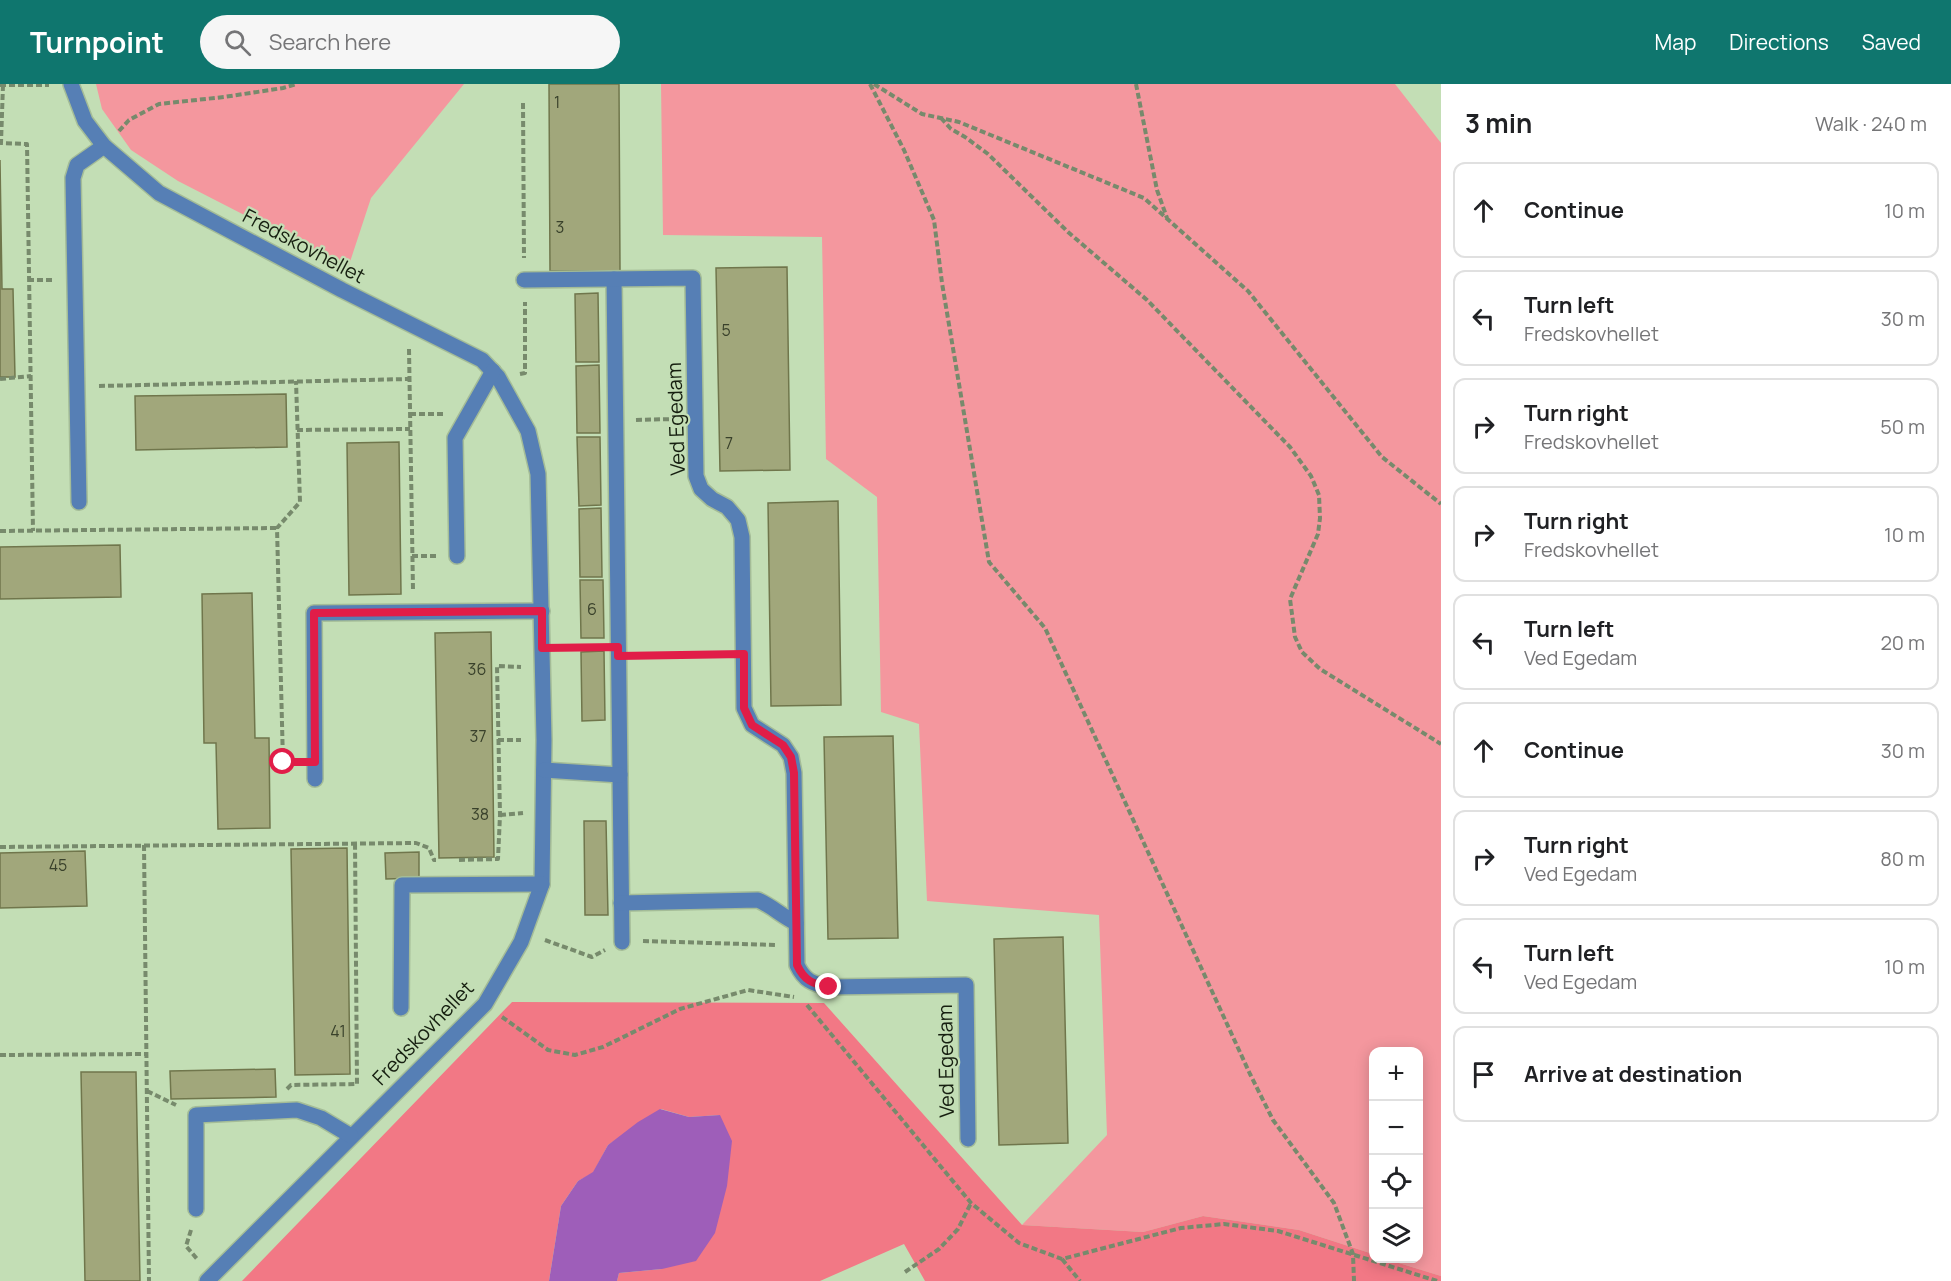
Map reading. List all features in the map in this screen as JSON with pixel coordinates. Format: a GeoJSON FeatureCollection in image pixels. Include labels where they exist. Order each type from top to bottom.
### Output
{"type":"FeatureCollection","features":[{"type":"Feature","properties":{"kind":"street","name":"Fredskovhellet"},"geometry":{"type":"LineString","coordinates":[[71,84],[85,121],[104,146],[159,193],[482,360],[498,377],[528,430],[538,474],[544,770],[542,884],[521,942],[485,1004],[209,1279]]}},
{"type":"Feature","properties":{"kind":"street"},"geometry":{"type":"LineString","coordinates":[[79,502],[73,178],[77,165],[104,146]]}},
{"type":"Feature","properties":{"kind":"street","name":"Ved Egedam"},"geometry":{"type":"LineString","coordinates":[[524,280],[693,278],[696,476],[701,489],[712,499],[727,507],[738,520],[742,537],[744,708],[752,725],[783,745],[791,757],[794,773],[797,965],[802,977],[814,984],[829,987],[966,986],[968,1139]]}},
{"type":"Feature","properties":{"kind":"street"},"geometry":{"type":"LineString","coordinates":[[614,279],[622,942]]}},
{"type":"Feature","properties":{"kind":"street"},"geometry":{"type":"LineString","coordinates":[[457,556],[455,438],[493,371]]}},
{"type":"Feature","properties":{"kind":"street"},"geometry":{"type":"LineString","coordinates":[[315,779],[314,613],[542,611]]}},
{"type":"Feature","properties":{"kind":"street"},"geometry":{"type":"LineString","coordinates":[[544,770],[620,775]]}},
{"type":"Feature","properties":{"kind":"street","name":"Fredskovhellet"},"geometry":{"type":"LineString","coordinates":[[401,1008],[402,885],[542,884]]}},
{"type":"Feature","properties":{"kind":"street"},"geometry":{"type":"LineString","coordinates":[[621,903],[758,900],[796,923]]}},
{"type":"Feature","properties":{"kind":"street"},"geometry":{"type":"LineString","coordinates":[[196,1209],[196,1115],[297,1110],[321,1118],[351,1136]]}},
{"type":"Feature","properties":{"kind":"path"},"geometry":{"type":"LineString","coordinates":[[33,531],[27,144],[1,143],[2,85],[71,84]]}},
{"type":"Feature","properties":{"kind":"path"},"geometry":{"type":"LineString","coordinates":[[104,146],[129,120],[159,104],[283,88],[297,84]]}},
{"type":"Feature","properties":{"kind":"path"},"geometry":{"type":"LineString","coordinates":[[872,84],[922,114],[958,122],[1144,198],[1248,291],[1382,457],[1441,504]]}},
{"type":"Feature","properties":{"kind":"path"},"geometry":{"type":"LineString","coordinates":[[872,84],[934,220],[942,283],[989,562],[1045,628],[1273,1120],[1334,1203],[1353,1254],[1354,1281]]}},
{"type":"Feature","properties":{"kind":"path"},"geometry":{"type":"LineString","coordinates":[[1136,84],[1157,190],[1167,218]]}},
{"type":"Feature","properties":{"kind":"path"},"geometry":{"type":"LineString","coordinates":[[523,103],[525,373]]}},
{"type":"Feature","properties":{"kind":"path"},"geometry":{"type":"LineString","coordinates":[[941,118],[951,129],[988,154],[1068,232],[1148,300],[1176,332],[1290,447],[1311,476],[1319,495],[1320,518],[1318,534],[1290,599],[1292,627],[1298,645],[1320,669],[1441,744]]}},
{"type":"Feature","properties":{"kind":"path"},"geometry":{"type":"LineString","coordinates":[[409,324],[413,612]]}},
{"type":"Feature","properties":{"kind":"path"},"geometry":{"type":"LineString","coordinates":[[0,378],[31,376]]}},
{"type":"Feature","properties":{"kind":"path"},"geometry":{"type":"LineString","coordinates":[[77,386],[409,379]]}},
{"type":"Feature","properties":{"kind":"path"},"geometry":{"type":"LineString","coordinates":[[296,381],[300,502],[277,528],[283,762],[315,762]]}},
{"type":"Feature","properties":{"kind":"path"},"geometry":{"type":"LineString","coordinates":[[410,414],[469,413]]}},
{"type":"Feature","properties":{"kind":"path"},"geometry":{"type":"LineString","coordinates":[[615,420],[695,419]]}},
{"type":"Feature","properties":{"kind":"path"},"geometry":{"type":"LineString","coordinates":[[297,430],[410,429]]}},
{"type":"Feature","properties":{"kind":"path"},"geometry":{"type":"LineString","coordinates":[[0,531],[277,528]]}},
{"type":"Feature","properties":{"kind":"path"},"geometry":{"type":"LineString","coordinates":[[542,648],[744,654]]}},
{"type":"Feature","properties":{"kind":"path"},"geometry":{"type":"LineString","coordinates":[[455,860],[498,859],[500,815],[497,666],[543,669]]}},
{"type":"Feature","properties":{"kind":"path"},"geometry":{"type":"LineString","coordinates":[[281,1111],[287,1089],[291,1084],[357,1084],[356,842]]}},
{"type":"Feature","properties":{"kind":"path"},"geometry":{"type":"LineString","coordinates":[[0,846],[416,843],[429,848],[434,860],[445,860]]}},
{"type":"Feature","properties":{"kind":"path"},"geometry":{"type":"LineString","coordinates":[[144,844],[149,1281]]}},
{"type":"Feature","properties":{"kind":"path"},"geometry":{"type":"LineString","coordinates":[[524,933],[592,957],[622,942],[666,941],[796,946]]}},
{"type":"Feature","properties":{"kind":"path"},"geometry":{"type":"LineString","coordinates":[[485,1004],[548,1050],[575,1055],[603,1047],[680,1009],[748,990],[802,998],[971,1203],[1019,1243],[1062,1259],[1080,1281]]}},
{"type":"Feature","properties":{"kind":"path"},"geometry":{"type":"LineString","coordinates":[[0,1055],[147,1054]]}},
{"type":"Feature","properties":{"kind":"path"},"geometry":{"type":"LineString","coordinates":[[147,1091],[196,1115]]}},
{"type":"Feature","properties":{"kind":"path"},"geometry":{"type":"LineString","coordinates":[[904,1272],[939,1250],[958,1229],[971,1203]]}},
{"type":"Feature","properties":{"kind":"path"},"geometry":{"type":"LineString","coordinates":[[196,1209],[186,1246],[209,1279]]}},
{"type":"Feature","properties":{"kind":"path"},"geometry":{"type":"LineString","coordinates":[[1062,1259],[1182,1228],[1224,1224],[1278,1231],[1437,1281]]}},
{"type":"Feature","properties":{"kind":"shaded area"},"geometry":{"type":"Polygon","coordinates":[[[96,84],[464,84],[371,198],[348,268],[178,181],[131,150],[102,109],[96,84]]]}},
{"type":"Feature","properties":{"kind":"shaded area"},"geometry":{"type":"Polygon","coordinates":[[[661,84],[1395,84],[1441,143],[1441,1276],[1399,1263],[1423,1263],[1423,1047],[1369,1047],[1369,1253],[1299,1230],[1203,1216],[1143,1232],[1022,1225],[1107,1135],[1099,915],[927,901],[919,724],[881,712],[877,497],[826,459],[822,237],[663,235],[661,84]]]}},
{"type":"Feature","properties":{"kind":"shaded area"},"geometry":{"type":"Polygon","coordinates":[[[512,1002],[824,1003],[1022,1225],[1143,1232],[1203,1216],[1299,1230],[1369,1253],[1369,1263],[1399,1263],[1441,1276],[1441,1281],[925,1281],[904,1244],[820,1281],[617,1281],[619,1273],[662,1269],[720,1115],[689,1117],[661,1109],[608,1145],[593,1173],[578,1181],[561,1206],[549,1281],[242,1281],[512,1002]]]}},
{"type":"Feature","properties":{"kind":"shaded area"},"geometry":{"type":"Polygon","coordinates":[[[660,1109],[689,1117],[720,1115],[732,1141],[727,1186],[715,1233],[696,1261],[662,1269],[619,1273],[617,1281],[549,1281],[561,1206],[578,1181],[593,1172],[608,1145],[638,1122],[660,1109]]]}},
{"type":"Feature","properties":{"kind":"building"},"geometry":{"type":"Polygon","coordinates":[[[549,84],[619,84],[620,271],[550,271],[549,84]]]}},
{"type":"Feature","properties":{"kind":"building"},"geometry":{"type":"Polygon","coordinates":[[[0,160],[2,289],[13,289],[15,377],[0,377],[0,160]]]}},
{"type":"Feature","properties":{"kind":"building"},"geometry":{"type":"Polygon","coordinates":[[[787,267],[790,470],[720,471],[716,268],[787,267]]]}},
{"type":"Feature","properties":{"kind":"building"},"geometry":{"type":"Polygon","coordinates":[[[598,293],[599,362],[576,362],[575,294],[598,293]]]}},
{"type":"Feature","properties":{"kind":"building"},"geometry":{"type":"Polygon","coordinates":[[[599,365],[600,433],[577,433],[576,366],[599,365]]]}},
{"type":"Feature","properties":{"kind":"building"},"geometry":{"type":"Polygon","coordinates":[[[286,394],[287,447],[136,450],[135,396],[286,394]]]}},
{"type":"Feature","properties":{"kind":"building"},"geometry":{"type":"Polygon","coordinates":[[[577,437],[600,437],[601,505],[579,506],[577,437]]]}},
{"type":"Feature","properties":{"kind":"building"},"geometry":{"type":"Polygon","coordinates":[[[399,442],[401,594],[349,595],[347,443],[399,442]]]}},
{"type":"Feature","properties":{"kind":"building"},"geometry":{"type":"Polygon","coordinates":[[[838,501],[841,705],[771,706],[768,503],[838,501]]]}},
{"type":"Feature","properties":{"kind":"building"},"geometry":{"type":"Polygon","coordinates":[[[601,508],[602,577],[580,577],[579,509],[601,508]]]}},
{"type":"Feature","properties":{"kind":"building"},"geometry":{"type":"Polygon","coordinates":[[[120,545],[121,597],[0,599],[0,547],[120,545]]]}},
{"type":"Feature","properties":{"kind":"building"},"geometry":{"type":"Polygon","coordinates":[[[580,580],[603,580],[604,638],[581,638],[580,580]]]}},
{"type":"Feature","properties":{"kind":"building"},"geometry":{"type":"Polygon","coordinates":[[[252,593],[255,738],[269,738],[270,828],[218,829],[216,743],[204,743],[202,594],[252,593]]]}},
{"type":"Feature","properties":{"kind":"building"},"geometry":{"type":"Polygon","coordinates":[[[491,632],[494,857],[439,858],[435,633],[491,632]]]}},
{"type":"Feature","properties":{"kind":"building"},"geometry":{"type":"Polygon","coordinates":[[[604,651],[605,720],[582,721],[581,652],[604,651]]]}},
{"type":"Feature","properties":{"kind":"building"},"geometry":{"type":"Polygon","coordinates":[[[893,736],[898,938],[828,939],[824,737],[893,736]]]}},
{"type":"Feature","properties":{"kind":"building"},"geometry":{"type":"Polygon","coordinates":[[[584,821],[606,821],[608,915],[585,915],[584,821]]]}},
{"type":"Feature","properties":{"kind":"building"},"geometry":{"type":"Polygon","coordinates":[[[347,848],[350,1074],[295,1075],[291,849],[347,848]]]}},
{"type":"Feature","properties":{"kind":"building"},"geometry":{"type":"Polygon","coordinates":[[[85,851],[87,906],[0,908],[0,853],[85,851]]]}},
{"type":"Feature","properties":{"kind":"building"},"geometry":{"type":"Polygon","coordinates":[[[419,852],[419,878],[386,879],[385,853],[419,852]]]}},
{"type":"Feature","properties":{"kind":"building"},"geometry":{"type":"Polygon","coordinates":[[[1063,937],[1068,1143],[999,1145],[994,939],[1063,937]]]}},
{"type":"Feature","properties":{"kind":"building"},"geometry":{"type":"Polygon","coordinates":[[[275,1069],[276,1097],[171,1099],[170,1071],[275,1069]]]}},
{"type":"Feature","properties":{"kind":"building"},"geometry":{"type":"Polygon","coordinates":[[[81,1072],[136,1072],[140,1281],[85,1281],[81,1072]]]}},
{"type":"Feature","properties":{"kind":"route"},"geometry":{"type":"LineString","coordinates":[[283,762],[315,762],[314,613],[542,611],[542,648],[618,647],[618,656],[744,654],[744,708],[752,725],[783,745],[791,757],[794,773],[797,965],[802,977],[814,984],[829,987]]}}]}
